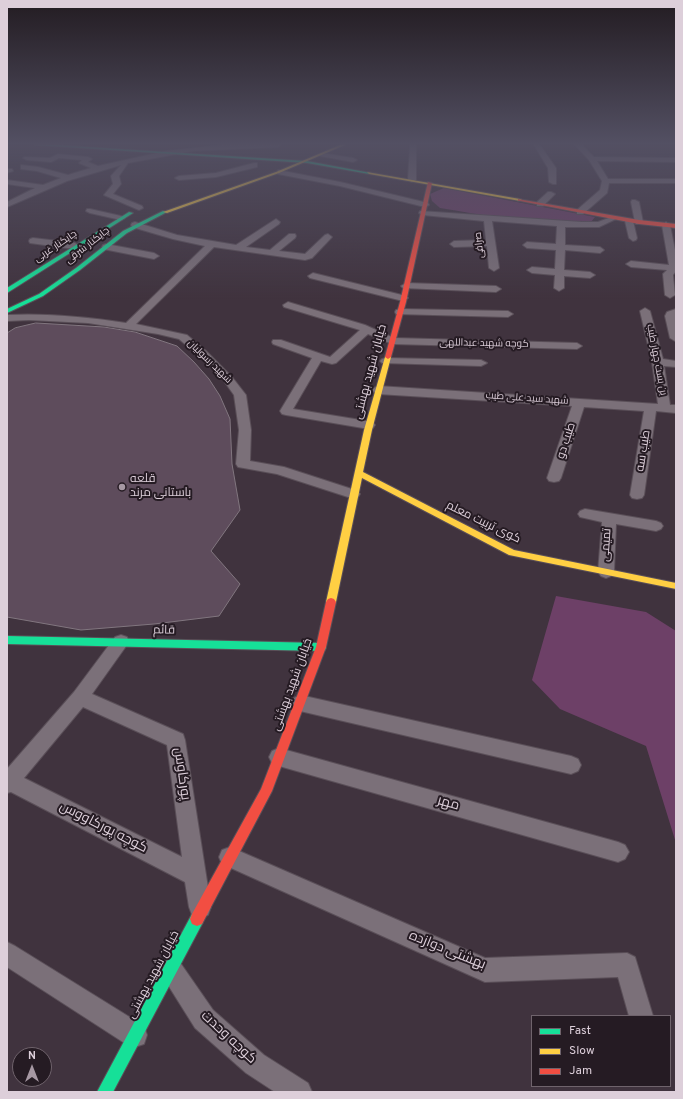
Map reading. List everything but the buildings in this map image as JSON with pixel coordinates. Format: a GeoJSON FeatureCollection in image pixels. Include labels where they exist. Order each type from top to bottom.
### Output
{"type":"FeatureCollection","features":[{"type":"Feature","properties":{"kind":"street"},"geometry":{"type":"LineString","coordinates":[[7,205],[24,196]]}},
{"type":"Feature","properties":{"kind":"street"},"geometry":{"type":"LineString","coordinates":[[112,196],[142,207]]}},
{"type":"Feature","properties":{"kind":"street","name":"چایکنار شرقی"},"geometry":{"type":"LineString","coordinates":[[7,311],[41,295],[135,225],[157,215],[211,196]]}},
{"type":"Feature","properties":{"kind":"street"},"geometry":{"type":"LineString","coordinates":[[381,196],[424,209],[488,219],[561,224],[599,224],[614,218]]}},
{"type":"Feature","properties":{"kind":"street","name":"خیابان شهید بهشتی"},"geometry":{"type":"LineString","coordinates":[[105,1092],[266,791],[321,647],[369,424],[404,298],[427,196]]}},
{"type":"Feature","properties":{"kind":"street"},"geometry":{"type":"LineString","coordinates":[[500,196],[628,221],[676,226]]}},
{"type":"Feature","properties":{"kind":"street"},"geometry":{"type":"LineString","coordinates":[[540,204],[548,196]]}},
{"type":"Feature","properties":{"kind":"street"},"geometry":{"type":"LineString","coordinates":[[580,212],[598,196]]}},
{"type":"Feature","properties":{"kind":"street"},"geometry":{"type":"LineString","coordinates":[[635,202],[639,222]]}},
{"type":"Feature","properties":{"kind":"street","name":"چایکنار غربی"},"geometry":{"type":"LineString","coordinates":[[7,291],[12,285],[52,263],[75,246],[142,207]]}},
{"type":"Feature","properties":{"kind":"street"},"geometry":{"type":"LineString","coordinates":[[90,212],[121,218]]}},
{"type":"Feature","properties":{"kind":"street","name":"صرافی"},"geometry":{"type":"LineString","coordinates":[[488,219],[494,268]]}},
{"type":"Feature","properties":{"kind":"street"},"geometry":{"type":"LineString","coordinates":[[628,221],[633,238]]}},
{"type":"Feature","properties":{"kind":"street"},"geometry":{"type":"LineString","coordinates":[[238,248],[276,222]]}},
{"type":"Feature","properties":{"kind":"street"},"geometry":{"type":"LineString","coordinates":[[559,288],[561,224]]}},
{"type":"Feature","properties":{"kind":"street"},"geometry":{"type":"LineString","coordinates":[[135,225],[156,233],[212,244],[307,257],[328,238]]}},
{"type":"Feature","properties":{"kind":"street"},"geometry":{"type":"LineString","coordinates":[[666,225],[674,268]]}},
{"type":"Feature","properties":{"kind":"street"},"geometry":{"type":"LineString","coordinates":[[272,253],[292,236]]}},
{"type":"Feature","properties":{"kind":"street"},"geometry":{"type":"LineString","coordinates":[[33,241],[75,246]]}},
{"type":"Feature","properties":{"kind":"street"},"geometry":{"type":"LineString","coordinates":[[454,244],[491,243]]}},
{"type":"Feature","properties":{"kind":"street"},"geometry":{"type":"LineString","coordinates":[[129,326],[212,244]]}},
{"type":"Feature","properties":{"kind":"street"},"geometry":{"type":"LineString","coordinates":[[527,245],[600,250]]}},
{"type":"Feature","properties":{"kind":"street"},"geometry":{"type":"LineString","coordinates":[[106,247],[154,256]]}},
{"type":"Feature","properties":{"kind":"street"},"geometry":{"type":"LineString","coordinates":[[632,264],[674,268]]}},
{"type":"Feature","properties":{"kind":"street"},"geometry":{"type":"LineString","coordinates":[[670,295],[668,274],[674,268]]}},
{"type":"Feature","properties":{"kind":"street"},"geometry":{"type":"LineString","coordinates":[[532,270],[590,274]]}},
{"type":"Feature","properties":{"kind":"street"},"geometry":{"type":"LineString","coordinates":[[313,276],[404,298]]}},
{"type":"Feature","properties":{"kind":"street"},"geometry":{"type":"LineString","coordinates":[[406,286],[496,289]]}},
{"type":"Feature","properties":{"kind":"street"},"geometry":{"type":"LineString","coordinates":[[288,305],[366,330],[392,342]]}},
{"type":"Feature","properties":{"kind":"street","name":"بن بست چهار طیب"},"geometry":{"type":"LineString","coordinates":[[645,311],[671,409]]}},
{"type":"Feature","properties":{"kind":"street"},"geometry":{"type":"LineString","coordinates":[[400,312],[508,314]]}},
{"type":"Feature","properties":{"kind":"street"},"geometry":{"type":"LineString","coordinates":[[653,337],[676,338],[670,316],[676,312]]}},
{"type":"Feature","properties":{"kind":"street","name":"شهید رسولیان"},"geometry":{"type":"LineString","coordinates":[[7,318],[29,317],[88,320],[158,331],[183,337],[202,353],[228,379],[240,396],[245,430],[243,464],[279,470],[353,494]]}},
{"type":"Feature","properties":{"kind":"street"},"geometry":{"type":"LineString","coordinates":[[277,342],[332,361],[366,330]]}},
{"type":"Feature","properties":{"kind":"street","name":"کوچه شهید عبداللهی"},"geometry":{"type":"LineString","coordinates":[[392,342],[577,346]]}},
{"type":"Feature","properties":{"kind":"street"},"geometry":{"type":"LineString","coordinates":[[318,356],[286,411],[369,424]]}},
{"type":"Feature","properties":{"kind":"street"},"geometry":{"type":"LineString","coordinates":[[386,361],[481,363]]}},
{"type":"Feature","properties":{"kind":"street"},"geometry":{"type":"LineString","coordinates":[[658,362],[676,364]]}},
{"type":"Feature","properties":{"kind":"street","name":"شهید سید علی طیب"},"geometry":{"type":"LineString","coordinates":[[378,390],[671,409]]}},
{"type":"Feature","properties":{"kind":"street","name":"طیب دو"},"geometry":{"type":"LineString","coordinates":[[554,478],[579,403]]}},
{"type":"Feature","properties":{"kind":"street","name":"طیب سه"},"geometry":{"type":"LineString","coordinates":[[637,495],[650,408]]}},
{"type":"Feature","properties":{"kind":"street","name":"کوی تربیت معلم"},"geometry":{"type":"LineString","coordinates":[[358,473],[512,553],[676,586]]}},
{"type":"Feature","properties":{"kind":"street"},"geometry":{"type":"LineString","coordinates":[[585,514],[656,526]]}},
{"type":"Feature","properties":{"kind":"street","name":"تمیمی"},"geometry":{"type":"LineString","coordinates":[[606,572],[609,518]]}},
{"type":"Feature","properties":{"kind":"street","name":"قائم"},"geometry":{"type":"LineString","coordinates":[[7,640],[321,647]]}},
{"type":"Feature","properties":{"kind":"street"},"geometry":{"type":"LineString","coordinates":[[8,782],[80,696],[121,642]]}},
{"type":"Feature","properties":{"kind":"street","name":"پورکاوس"},"geometry":{"type":"LineString","coordinates":[[80,696],[176,740],[201,912]]}},
{"type":"Feature","properties":{"kind":"street"},"geometry":{"type":"LineString","coordinates":[[300,703],[571,764]]}},
{"type":"Feature","properties":{"kind":"street","name":"مهر"},"geometry":{"type":"LineString","coordinates":[[278,757],[618,852]]}},
{"type":"Feature","properties":{"kind":"street","name":"کوچه پورکاووس"},"geometry":{"type":"LineString","coordinates":[[8,782],[196,874]]}},
{"type":"Feature","properties":{"kind":"street","name":"بهشتی دوازده"},"geometry":{"type":"LineString","coordinates":[[230,857],[485,970],[627,965],[641,1015]]}},
{"type":"Feature","properties":{"kind":"street"},"geometry":{"type":"LineString","coordinates":[[7,954],[135,1035]]}},
{"type":"Feature","properties":{"kind":"street","name":"کوچه وحدت"},"geometry":{"type":"LineString","coordinates":[[171,969],[204,1019],[255,1064],[299,1092]]}},
{"type":"Feature","properties":{"kind":"shaded area"},"geometry":{"type":"Polygon","coordinates":[[[431,196],[487,196],[595,217],[591,222],[572,223],[515,220],[440,208],[432,201],[431,196]]]}},
{"type":"Feature","properties":{"kind":"shaded area"},"geometry":{"type":"Polygon","coordinates":[[[556,596],[646,612],[676,631],[676,843],[646,746],[560,709],[532,680],[556,596]]]}},
{"type":"Feature","properties":{"kind":"traffic: fast"},"geometry":{"type":"LineString","coordinates":[[7,311],[41,295],[78,269],[125,232],[165,212]]}},
{"type":"Feature","properties":{"kind":"traffic: fast"},"geometry":{"type":"LineString","coordinates":[[7,291],[131,213]]}},
{"type":"Feature","properties":{"kind":"traffic: fast"},"geometry":{"type":"LineString","coordinates":[[7,640],[321,647]]}},
{"type":"Feature","properties":{"kind":"traffic: fast"},"geometry":{"type":"LineString","coordinates":[[105,1092],[197,919]]}},
{"type":"Feature","properties":{"kind":"traffic: slow"},"geometry":{"type":"LineString","coordinates":[[165,212],[211,196]]}},
{"type":"Feature","properties":{"kind":"traffic: slow"},"geometry":{"type":"LineString","coordinates":[[499,196],[520,200]]}},
{"type":"Feature","properties":{"kind":"traffic: slow"},"geometry":{"type":"LineString","coordinates":[[331,602],[368,430],[388,357]]}},
{"type":"Feature","properties":{"kind":"traffic: slow"},"geometry":{"type":"LineString","coordinates":[[358,473],[512,553],[676,586]]}},
{"type":"Feature","properties":{"kind":"traffic: jam"},"geometry":{"type":"LineString","coordinates":[[388,357],[403,302],[427,196]]}},
{"type":"Feature","properties":{"kind":"traffic: jam"},"geometry":{"type":"LineString","coordinates":[[520,200],[639,222],[676,226]]}},
{"type":"Feature","properties":{"kind":"traffic: jam"},"geometry":{"type":"LineString","coordinates":[[197,919],[266,791],[321,647],[331,602]]}},
{"type":"Feature","properties":{"kind":"place","name":"قلعه باستانی مرند"},"geometry":{"type":"Point","coordinates":[122,487]}}]}
